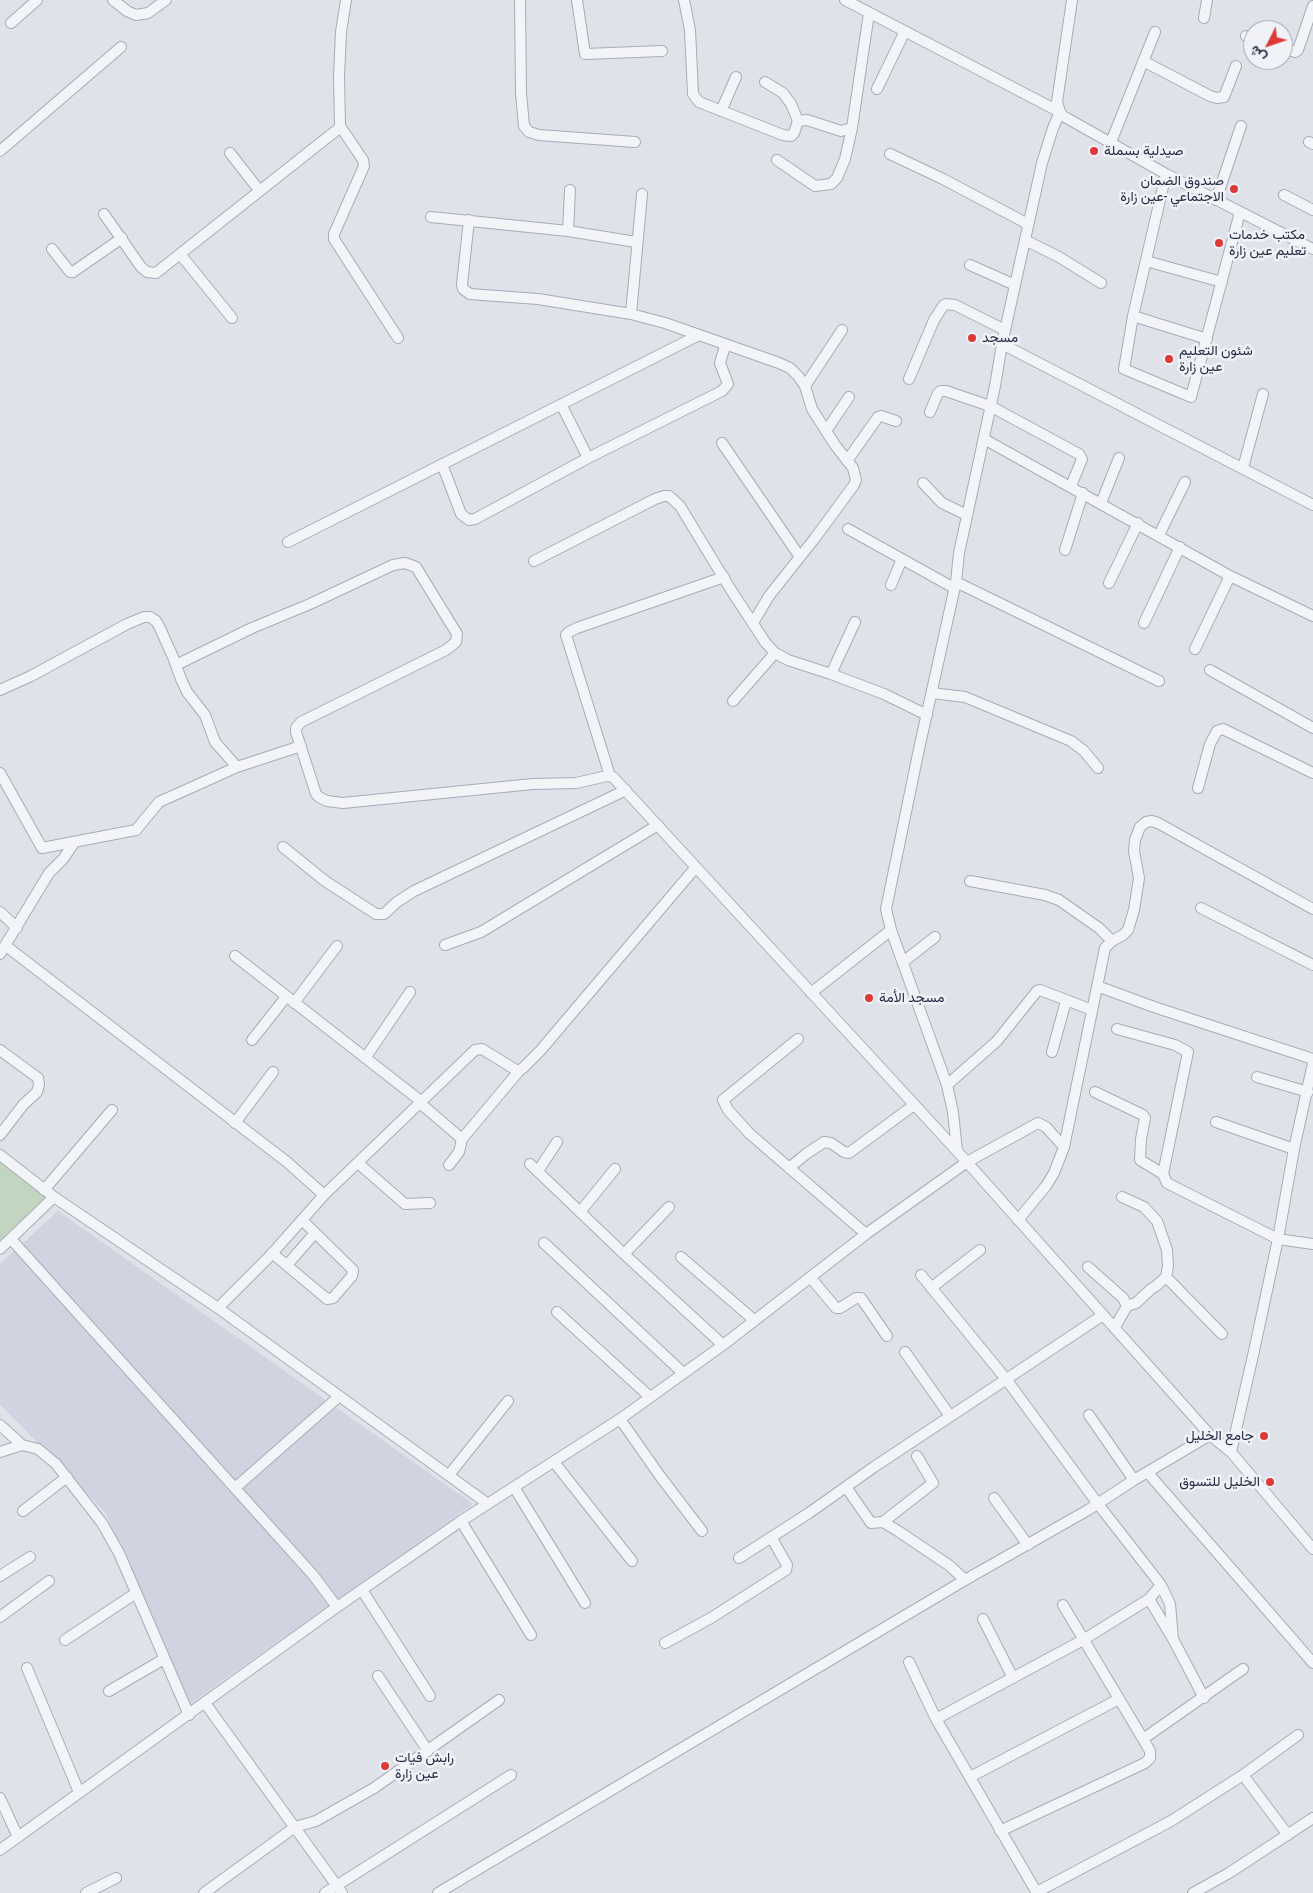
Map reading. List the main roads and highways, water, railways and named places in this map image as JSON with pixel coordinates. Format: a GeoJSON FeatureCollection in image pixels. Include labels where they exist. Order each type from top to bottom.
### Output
{"type":"FeatureCollection","features":[{"type":"Feature","properties":{"kind":"place","name":"صيدلية بسملة"},"geometry":{"type":"Point","coordinates":[1094,151]}},
{"type":"Feature","properties":{"kind":"place","name":"صندوق الضمان الاجتماعي -عين زارة"},"geometry":{"type":"Point","coordinates":[1234,189]}},
{"type":"Feature","properties":{"kind":"place","name":"مكتب خدمات تعليم عين زارة"},"geometry":{"type":"Point","coordinates":[1219,243]}},
{"type":"Feature","properties":{"kind":"place","name":"مسجد"},"geometry":{"type":"Point","coordinates":[972,338]}},
{"type":"Feature","properties":{"kind":"place","name":"شئون التعليم عين زارة"},"geometry":{"type":"Point","coordinates":[1169,359]}},
{"type":"Feature","properties":{"kind":"place","name":"مسجد الأمة"},"geometry":{"type":"Point","coordinates":[869,998]}},
{"type":"Feature","properties":{"kind":"place","name":"جامع الخليل"},"geometry":{"type":"Point","coordinates":[1264,1436]}},
{"type":"Feature","properties":{"kind":"place","name":"الخليل للتسوق"},"geometry":{"type":"Point","coordinates":[1270,1482]}},
{"type":"Feature","properties":{"kind":"place","name":"رابش فيات عين زارة"},"geometry":{"type":"Point","coordinates":[385,1766]}}]}
